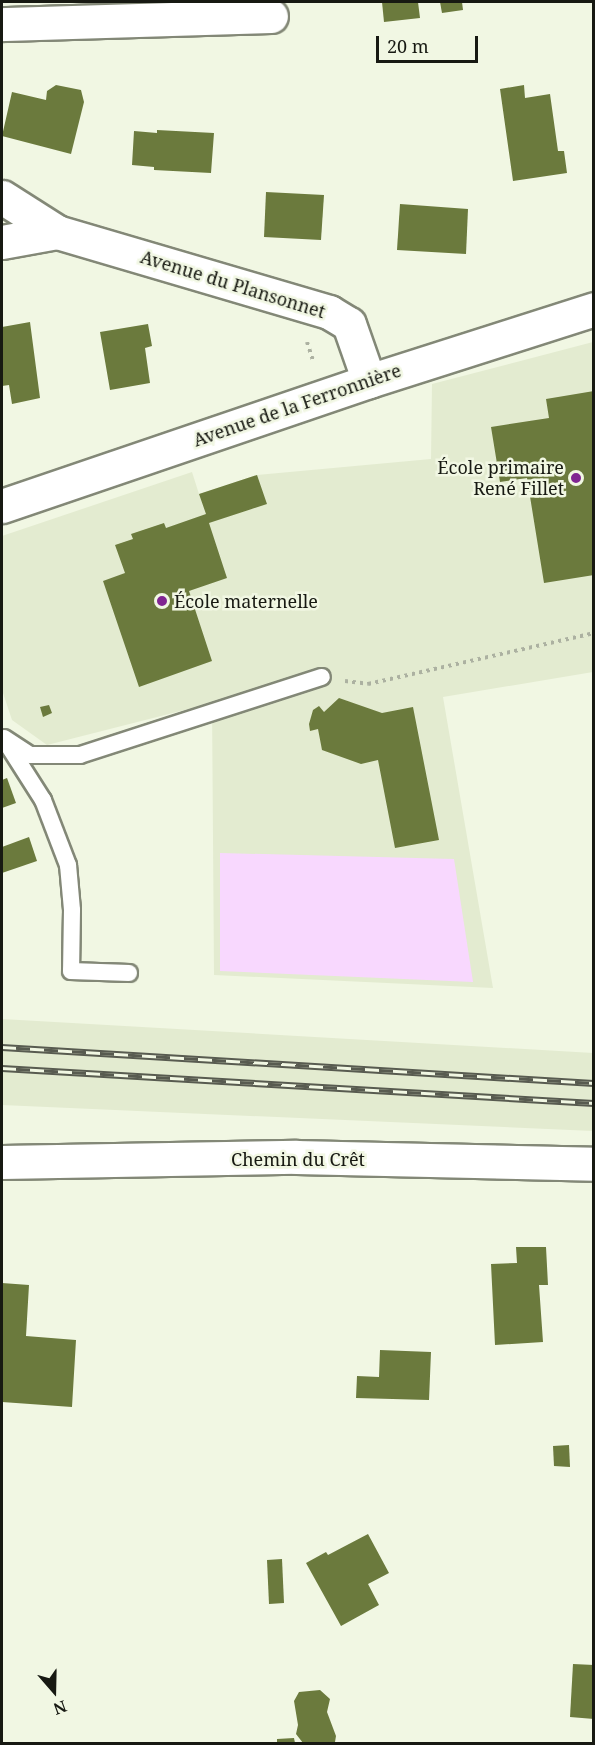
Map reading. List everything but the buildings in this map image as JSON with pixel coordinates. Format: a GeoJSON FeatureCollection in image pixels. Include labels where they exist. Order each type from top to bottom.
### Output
{"type":"FeatureCollection","features":[{"type":"Feature","properties":{"kind":"street"},"geometry":{"type":"LineString","coordinates":[[2,24],[271,16]]}},
{"type":"Feature","properties":{"kind":"street","name":"Avenue du Plansonnet"},"geometry":{"type":"LineString","coordinates":[[2,197],[57,231],[329,312],[349,324],[369,381]]}},
{"type":"Feature","properties":{"kind":"street","name":"Avenue du Plansonnet"},"geometry":{"type":"LineString","coordinates":[[2,242],[57,231]]}},
{"type":"Feature","properties":{"kind":"street","name":"Avenue de la Ferronnière"},"geometry":{"type":"LineString","coordinates":[[2,506],[325,395],[594,309]]}},
{"type":"Feature","properties":{"kind":"street","name":"Chemin du Crêt"},"geometry":{"type":"LineString","coordinates":[[2,1162],[296,1157],[594,1164]]}},
{"type":"Feature","properties":{"kind":"lane"},"geometry":{"type":"LineString","coordinates":[[3,735],[30,755],[80,755],[322,677]]}},
{"type":"Feature","properties":{"kind":"lane"},"geometry":{"type":"LineString","coordinates":[[3,735],[42,800],[68,865],[72,910],[71,971],[129,973]]}},
{"type":"Feature","properties":{"kind":"path"},"geometry":{"type":"LineString","coordinates":[[293,301],[325,395]]}},
{"type":"Feature","properties":{"kind":"path"},"geometry":{"type":"LineString","coordinates":[[322,677],[369,684],[594,633]]}},
{"type":"Feature","properties":{"kind":"shaded area"},"geometry":{"type":"Polygon","coordinates":[[[593,342],[593,672],[443,697],[493,988],[214,975],[212,703],[47,745],[12,720],[2,690],[2,536],[192,472],[199,494],[257,475],[431,459],[432,384],[593,342]]]}},
{"type":"Feature","properties":{"kind":"shaded area"},"geometry":{"type":"Polygon","coordinates":[[[220,853],[454,859],[473,982],[220,971],[220,853]]]}},
{"type":"Feature","properties":{"kind":"shaded area"},"geometry":{"type":"Polygon","coordinates":[[[2,1019],[593,1053],[593,1131],[2,1105],[2,1019]]]}},
{"type":"Feature","properties":{"kind":"railway"},"geometry":{"type":"LineString","coordinates":[[2,1047],[594,1083]]}},
{"type":"Feature","properties":{"kind":"railway"},"geometry":{"type":"LineString","coordinates":[[2,1068],[594,1103]]}},
{"type":"Feature","properties":{"kind":"place","name":"École primaire René Fillet"},"geometry":{"type":"Point","coordinates":[576,478]}},
{"type":"Feature","properties":{"kind":"place","name":"École maternelle"},"geometry":{"type":"Point","coordinates":[162,601]}}]}
